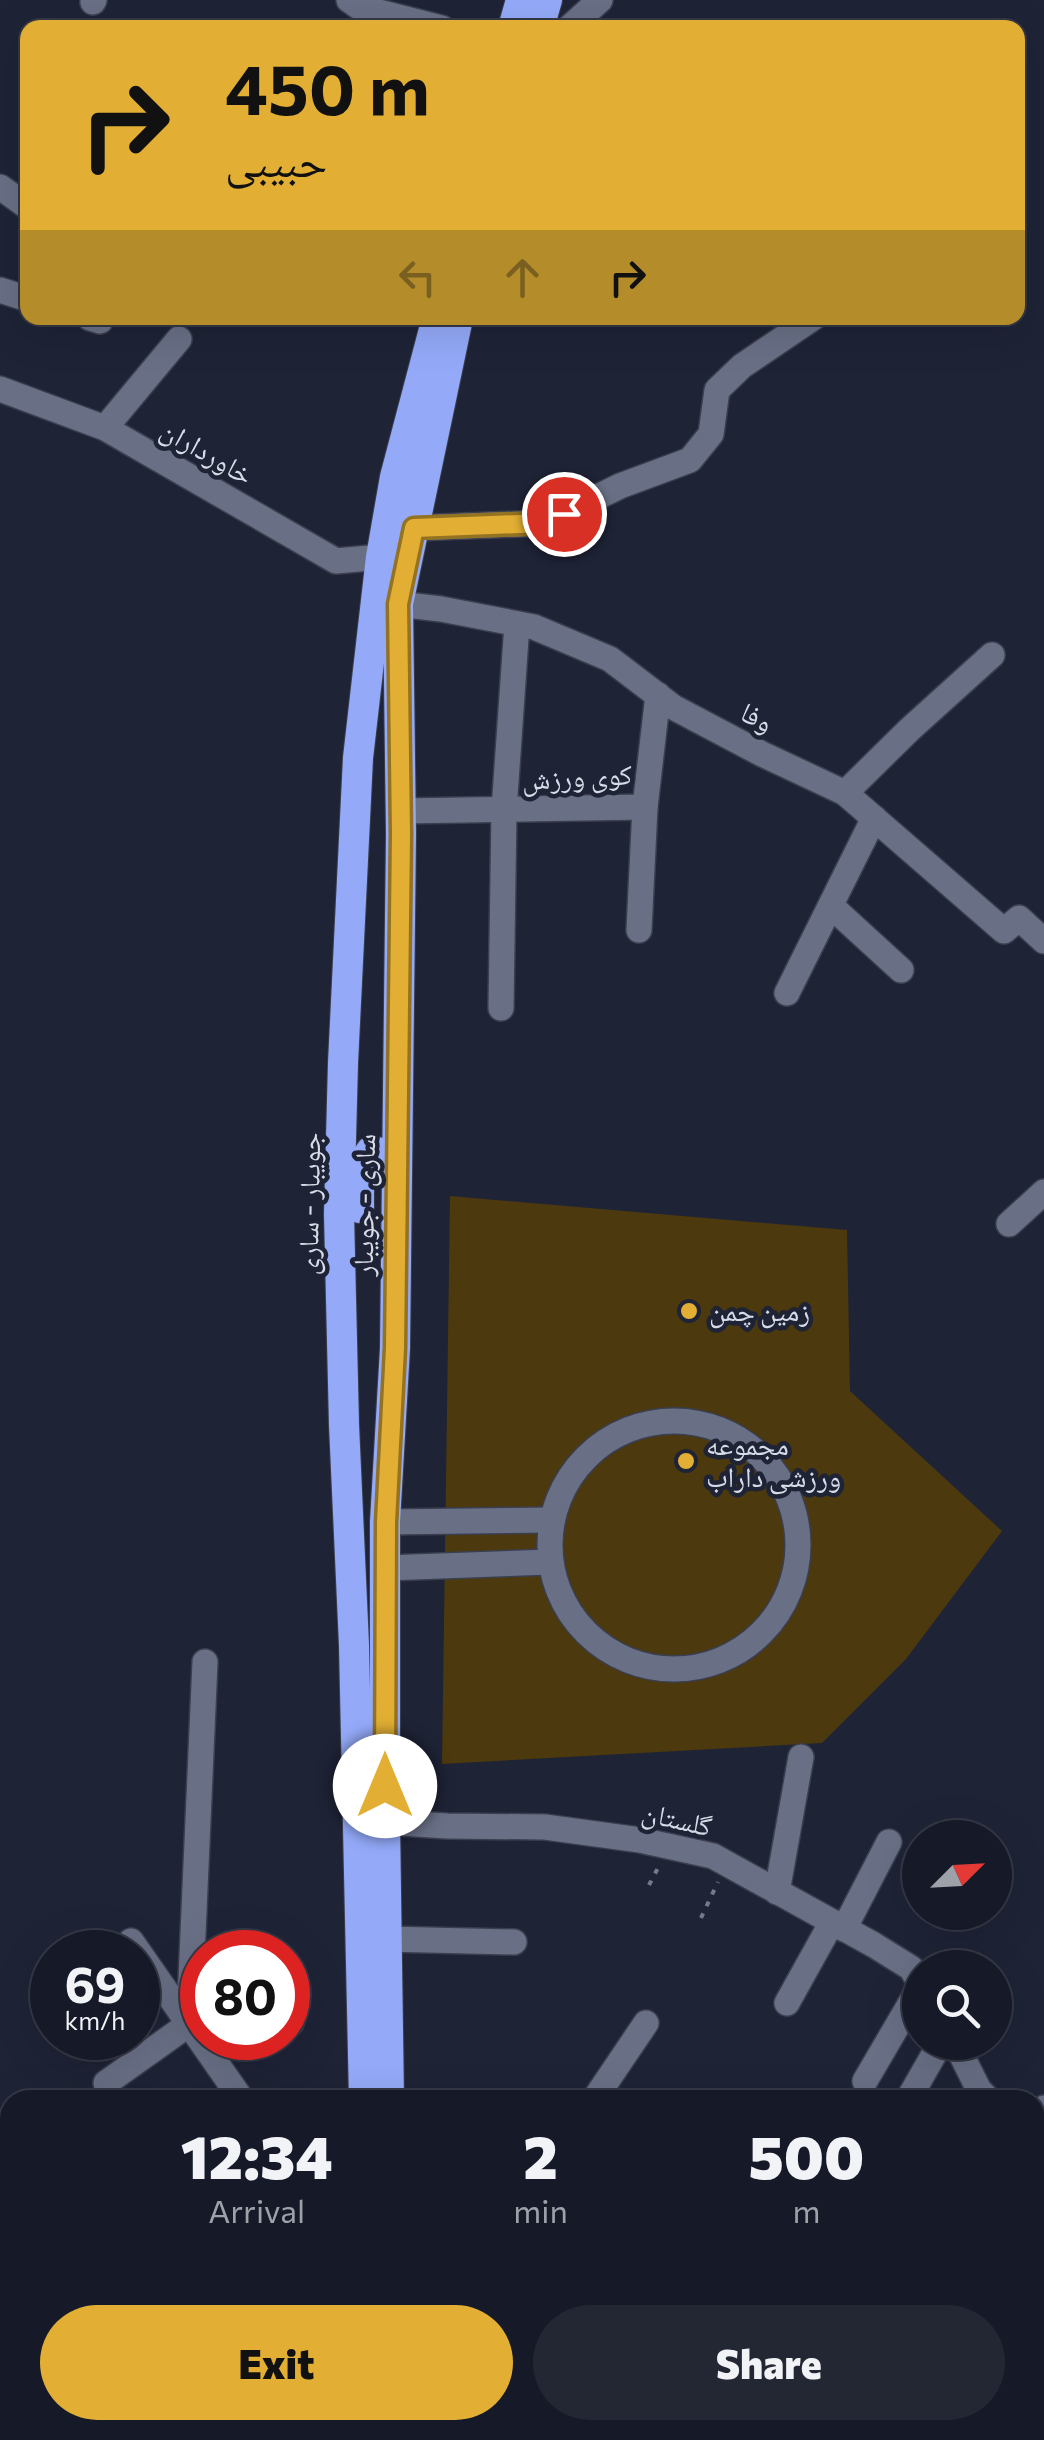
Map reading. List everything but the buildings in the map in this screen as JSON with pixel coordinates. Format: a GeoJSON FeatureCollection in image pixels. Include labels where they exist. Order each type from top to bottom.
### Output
{"type":"FeatureCollection","features":[{"type":"Feature","properties":{"kind":"highway","name":"جویبار - ساری"},"geometry":{"type":"LineString","coordinates":[[364,2090],[339,1196],[343,1063],[358,758],[382,557],[395,477],[435,325]]}},
{"type":"Feature","properties":{"kind":"highway","name":"ساری - جویبار"},"geometry":{"type":"LineString","coordinates":[[389,2090],[385,1568],[395,1348],[401,811],[398,604],[457,325]]}},
{"type":"Feature","properties":{"kind":"highway"},"geometry":{"type":"LineString","coordinates":[[343,1063],[350,1084],[360,1094],[375,1088],[384,1075],[383,992],[390,953],[400,931]]}},
{"type":"Feature","properties":{"kind":"highway"},"geometry":{"type":"LineString","coordinates":[[344,1425],[360,1375],[362,1162],[371,1151],[383,1153],[396,1167]]}},
{"type":"Feature","properties":{"kind":"street"},"geometry":{"type":"LineString","coordinates":[[349,0],[378,20]]}},
{"type":"Feature","properties":{"kind":"street"},"geometry":{"type":"LineString","coordinates":[[578,20],[600,0]]}},
{"type":"Feature","properties":{"kind":"street"},"geometry":{"type":"LineString","coordinates":[[414,528],[545,523],[620,486],[690,460],[710,434],[717,390],[742,366],[803,325]]}},
{"type":"Feature","properties":{"kind":"street"},"geometry":{"type":"LineString","coordinates":[[105,428],[179,339]]}},
{"type":"Feature","properties":{"kind":"street","name":"خاورداران"},"geometry":{"type":"LineString","coordinates":[[0,389],[105,428],[336,561],[382,557]]}},
{"type":"Feature","properties":{"kind":"street","name":"وفا"},"geometry":{"type":"LineString","coordinates":[[398,604],[534,627],[610,659],[673,707],[845,793],[1004,931],[1018,918],[1044,942]]}},
{"type":"Feature","properties":{"kind":"street"},"geometry":{"type":"LineString","coordinates":[[502,1008],[504,810],[517,624]]}},
{"type":"Feature","properties":{"kind":"street"},"geometry":{"type":"LineString","coordinates":[[845,793],[992,654]]}},
{"type":"Feature","properties":{"kind":"street","name":"کوی ورزش"},"geometry":{"type":"LineString","coordinates":[[401,811],[646,807],[658,696]]}},
{"type":"Feature","properties":{"kind":"street"},"geometry":{"type":"LineString","coordinates":[[639,930],[646,807]]}},
{"type":"Feature","properties":{"kind":"street"},"geometry":{"type":"LineString","coordinates":[[787,993],[874,818]]}},
{"type":"Feature","properties":{"kind":"street"},"geometry":{"type":"LineString","coordinates":[[830,906],[901,970]]}},
{"type":"Feature","properties":{"kind":"street"},"geometry":{"type":"LineString","coordinates":[[1008,1224],[1044,1192]]}},
{"type":"Feature","properties":{"kind":"street"},"geometry":{"type":"LineString","coordinates":[[670,1420],[710,1425],[746,1443],[774,1471],[792,1506],[799,1546],[793,1585],[775,1620],[744,1650],[706,1667],[664,1670],[623,1660],[588,1636],[563,1602],[550,1562],[552,1520],[567,1480],[594,1448],[631,1428],[670,1420]]}},
{"type":"Feature","properties":{"kind":"street"},"geometry":{"type":"LineString","coordinates":[[386,1522],[552,1520]]}},
{"type":"Feature","properties":{"kind":"street"},"geometry":{"type":"LineString","coordinates":[[385,1568],[550,1562]]}},
{"type":"Feature","properties":{"kind":"street"},"geometry":{"type":"LineString","coordinates":[[198,1930],[204,1662]]}},
{"type":"Feature","properties":{"kind":"street"},"geometry":{"type":"LineString","coordinates":[[778,1892],[801,1758]]}},
{"type":"Feature","properties":{"kind":"street","name":"گلستان"},"geometry":{"type":"LineString","coordinates":[[384,1822],[545,1828],[640,1840],[713,1856],[902,1963]]}},
{"type":"Feature","properties":{"kind":"street"},"geometry":{"type":"LineString","coordinates":[[787,2003],[889,1842]]}},
{"type":"Feature","properties":{"kind":"street"},"geometry":{"type":"LineString","coordinates":[[386,1939],[514,1942]]}},
{"type":"Feature","properties":{"kind":"street"},"geometry":{"type":"LineString","coordinates":[[160,1978],[180,2004]]}},
{"type":"Feature","properties":{"kind":"street"},"geometry":{"type":"LineString","coordinates":[[865,2081],[902,2016]]}},
{"type":"Feature","properties":{"kind":"street"},"geometry":{"type":"LineString","coordinates":[[601,2090],[646,2022]]}},
{"type":"Feature","properties":{"kind":"street"},"geometry":{"type":"LineString","coordinates":[[106,2083],[180,2034]]}},
{"type":"Feature","properties":{"kind":"street"},"geometry":{"type":"LineString","coordinates":[[218,2060],[236,2090]]}},
{"type":"Feature","properties":{"kind":"street"},"geometry":{"type":"LineString","coordinates":[[914,2090],[931,2060]]}},
{"type":"Feature","properties":{"kind":"street"},"geometry":{"type":"LineString","coordinates":[[964,2060],[980,2090]]}},
{"type":"Feature","properties":{"kind":"path"},"geometry":{"type":"LineString","coordinates":[[701,1918],[727,1864]]}},
{"type":"Feature","properties":{"kind":"shaded area","name":"مجموعه ورزشی داراب"},"geometry":{"type":"Polygon","coordinates":[[[450,1196],[847,1230],[850,1391],[1002,1531],[906,1659],[822,1743],[442,1764],[450,1196]]]}},
{"type":"Feature","properties":{"kind":"place","name":"زمین چمن"},"geometry":{"type":"Point","coordinates":[689,1311]}},
{"type":"Feature","properties":{"kind":"place","name":"مجموعه ورزشی داراب"},"geometry":{"type":"Point","coordinates":[686,1461]}},
{"type":"Feature","properties":{"kind":"route"},"geometry":{"type":"LineString","coordinates":[[385,1786],[386,1522],[395,1348],[401,834],[398,604],[414,528],[545,523],[564,514]]}}]}
